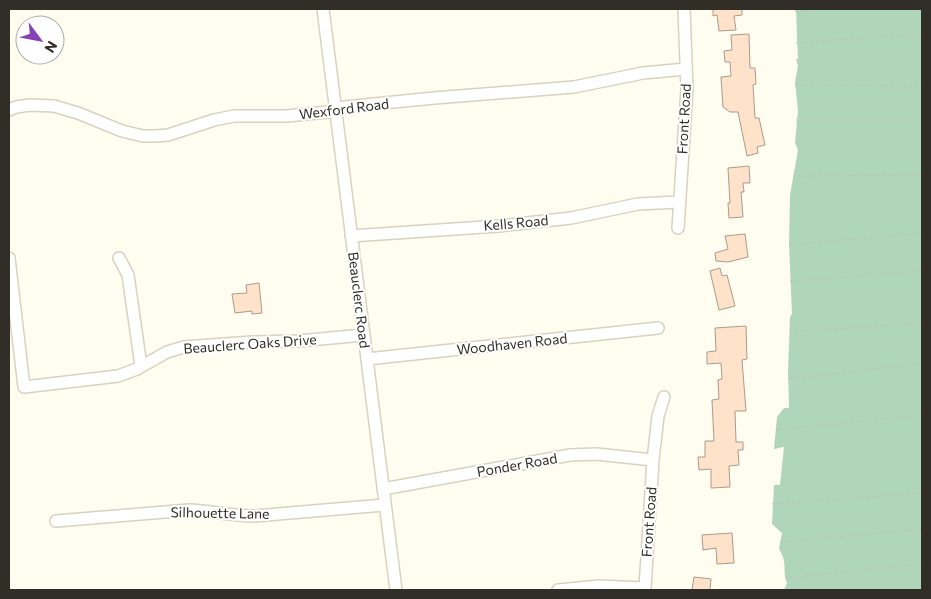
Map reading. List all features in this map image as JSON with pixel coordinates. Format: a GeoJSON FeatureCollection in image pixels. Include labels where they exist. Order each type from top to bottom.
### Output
{"type":"FeatureCollection","features":[{"type":"Feature","properties":{"kind":"street","name":"Beauclerc Road"},"geometry":{"type":"LineString","coordinates":[[323,9],[396,590]]}},
{"type":"Feature","properties":{"kind":"street","name":"Front Road"},"geometry":{"type":"LineString","coordinates":[[678,228],[678,202],[686,97],[684,9]]}},
{"type":"Feature","properties":{"kind":"street","name":"Wexford Road"},"geometry":{"type":"LineString","coordinates":[[9,110],[30,105],[54,106],[78,112],[128,133],[156,136],[168,135],[214,120],[234,116],[281,117],[335,110],[344,107],[574,87],[643,73],[686,69]]}},
{"type":"Feature","properties":{"kind":"street","name":"Kells Road"},"geometry":{"type":"LineString","coordinates":[[351,236],[499,226],[571,218],[638,204],[678,202]]}},
{"type":"Feature","properties":{"kind":"street","name":"Beauclerc Oaks Drive"},"geometry":{"type":"LineString","coordinates":[[9,258],[24,387],[106,378],[129,372],[167,352],[184,347],[299,341],[363,335]]}},
{"type":"Feature","properties":{"kind":"street"},"geometry":{"type":"LineString","coordinates":[[119,258],[128,274],[141,366]]}},
{"type":"Feature","properties":{"kind":"street","name":"Woodhaven Road"},"geometry":{"type":"LineString","coordinates":[[366,359],[658,328]]}},
{"type":"Feature","properties":{"kind":"street","name":"Front Road"},"geometry":{"type":"LineString","coordinates":[[558,590],[599,586],[645,588],[653,460],[658,416],[664,397]]}},
{"type":"Feature","properties":{"kind":"street","name":"Ponder Road"},"geometry":{"type":"LineString","coordinates":[[382,488],[570,455],[596,454],[653,460]]}},
{"type":"Feature","properties":{"kind":"street","name":"Silhouette Lane"},"geometry":{"type":"LineString","coordinates":[[56,521],[189,510],[233,516],[254,516],[384,505]]}},
{"type":"Feature","properties":{"kind":"path"},"geometry":{"type":"LineString","coordinates":[[795,11],[817,9]]}},
{"type":"Feature","properties":{"kind":"path"},"geometry":{"type":"LineString","coordinates":[[796,43],[922,34]]}},
{"type":"Feature","properties":{"kind":"path"},"geometry":{"type":"LineString","coordinates":[[795,85],[922,86]]}},
{"type":"Feature","properties":{"kind":"path"},"geometry":{"type":"LineString","coordinates":[[796,120],[922,120]]}},
{"type":"Feature","properties":{"kind":"path"},"geometry":{"type":"LineString","coordinates":[[793,176],[922,175]]}},
{"type":"Feature","properties":{"kind":"path"},"geometry":{"type":"LineString","coordinates":[[789,245],[922,233]]}},
{"type":"Feature","properties":{"kind":"path"},"geometry":{"type":"LineString","coordinates":[[790,281],[922,271]]}},
{"type":"Feature","properties":{"kind":"path"},"geometry":{"type":"LineString","coordinates":[[790,332],[922,323]]}},
{"type":"Feature","properties":{"kind":"path"},"geometry":{"type":"LineString","coordinates":[[788,379],[922,363]]}},
{"type":"Feature","properties":{"kind":"path"},"geometry":{"type":"LineString","coordinates":[[776,430],[922,415]]}},
{"type":"Feature","properties":{"kind":"path"},"geometry":{"type":"LineString","coordinates":[[772,504],[922,493]]}},
{"type":"Feature","properties":{"kind":"path"},"geometry":{"type":"LineString","coordinates":[[780,542],[922,529]]}},
{"type":"Feature","properties":{"kind":"path"},"geometry":{"type":"LineString","coordinates":[[785,578],[922,564]]}},
{"type":"Feature","properties":{"kind":"path"},"geometry":{"type":"LineString","coordinates":[[916,590],[922,590]]}},
{"type":"Feature","properties":{"kind":"shaded area"},"geometry":{"type":"Polygon","coordinates":[[[796,9],[922,9],[922,590],[784,590],[787,583],[782,554],[779,549],[782,533],[772,524],[774,485],[780,485],[784,447],[774,449],[777,417],[784,408],[789,408],[788,371],[790,317],[792,314],[789,244],[790,195],[798,150],[795,143],[798,110],[795,82],[798,66],[796,59],[798,59],[796,9]]]}},
{"type":"Feature","properties":{"kind":"building"},"geometry":{"type":"Polygon","coordinates":[[[713,9],[742,9],[742,15],[734,16],[736,30],[719,31],[717,15],[713,16],[713,9]]]}},
{"type":"Feature","properties":{"kind":"building"},"geometry":{"type":"Polygon","coordinates":[[[749,34],[750,68],[755,68],[756,84],[753,85],[755,118],[759,118],[765,145],[757,147],[758,153],[747,156],[738,112],[730,112],[723,107],[721,77],[731,76],[730,62],[725,62],[724,51],[732,50],[731,35],[749,34]]]}},
{"type":"Feature","properties":{"kind":"building"},"geometry":{"type":"Polygon","coordinates":[[[749,166],[750,183],[743,183],[744,192],[741,192],[743,217],[729,218],[728,168],[749,166]]]}},
{"type":"Feature","properties":{"kind":"building"},"geometry":{"type":"Polygon","coordinates":[[[745,234],[748,257],[728,262],[716,261],[715,253],[728,249],[725,236],[745,234]]]}},
{"type":"Feature","properties":{"kind":"building"},"geometry":{"type":"Polygon","coordinates":[[[720,268],[722,276],[727,275],[735,306],[719,310],[710,271],[720,268]]]}},
{"type":"Feature","properties":{"kind":"building"},"geometry":{"type":"Polygon","coordinates":[[[259,283],[262,313],[252,314],[252,311],[235,313],[232,294],[247,293],[246,285],[259,283]]]}},
{"type":"Feature","properties":{"kind":"building"},"geometry":{"type":"Polygon","coordinates":[[[746,326],[747,359],[742,360],[746,411],[735,411],[736,442],[743,442],[743,450],[738,450],[739,465],[729,466],[730,487],[711,488],[711,469],[699,470],[698,457],[705,457],[705,441],[714,441],[712,400],[719,399],[718,380],[722,379],[721,363],[707,364],[707,352],[716,351],[715,328],[746,326]]]}},
{"type":"Feature","properties":{"kind":"building"},"geometry":{"type":"Polygon","coordinates":[[[732,533],[734,563],[717,564],[716,548],[703,550],[702,535],[732,533]]]}},
{"type":"Feature","properties":{"kind":"building"},"geometry":{"type":"Polygon","coordinates":[[[694,577],[711,579],[710,590],[692,590],[694,577]]]}}]}
